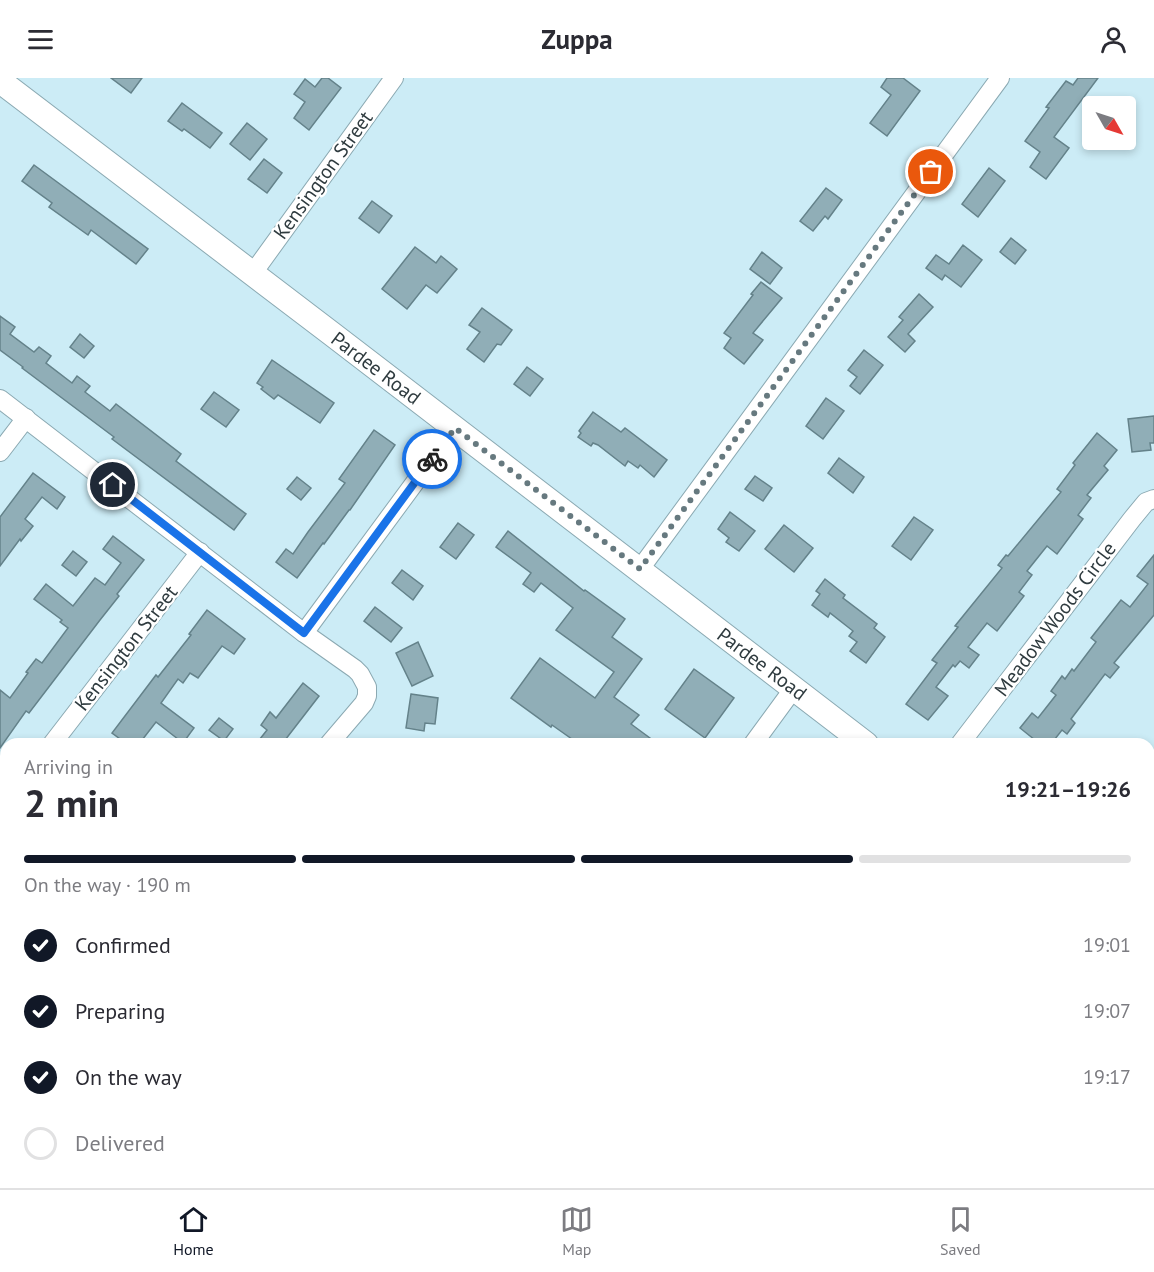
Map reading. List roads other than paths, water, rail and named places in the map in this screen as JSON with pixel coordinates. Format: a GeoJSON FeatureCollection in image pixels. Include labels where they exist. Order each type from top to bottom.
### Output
{"type":"FeatureCollection","features":[{"type":"Feature","properties":{"kind":"main road","name":"Pardee Road"},"geometry":{"type":"LineString","coordinates":[[0,81],[858,738]]}},
{"type":"Feature","properties":{"kind":"street","name":"Kensington Street"},"geometry":{"type":"LineString","coordinates":[[253,273],[394,78]]}},
{"type":"Feature","properties":{"kind":"street"},"geometry":{"type":"LineString","coordinates":[[640,569],[1000,78]]}},
{"type":"Feature","properties":{"kind":"street"},"geometry":{"type":"LineString","coordinates":[[0,399],[360,674],[367,687],[367,696],[364,703],[333,738]]}},
{"type":"Feature","properties":{"kind":"street"},"geometry":{"type":"LineString","coordinates":[[0,452],[26,418]]}},
{"type":"Feature","properties":{"kind":"street"},"geometry":{"type":"LineString","coordinates":[[304,633],[455,428]]}},
{"type":"Feature","properties":{"kind":"street","name":"Meadow Woods Circle"},"geometry":{"type":"LineString","coordinates":[[965,738],[1132,519],[1146,502],[1154,499]]}},
{"type":"Feature","properties":{"kind":"street","name":"Kensington Street"},"geometry":{"type":"LineString","coordinates":[[57,738],[200,552]]}},
{"type":"Feature","properties":{"kind":"street"},"geometry":{"type":"LineString","coordinates":[[757,738],[794,688]]}}]}
